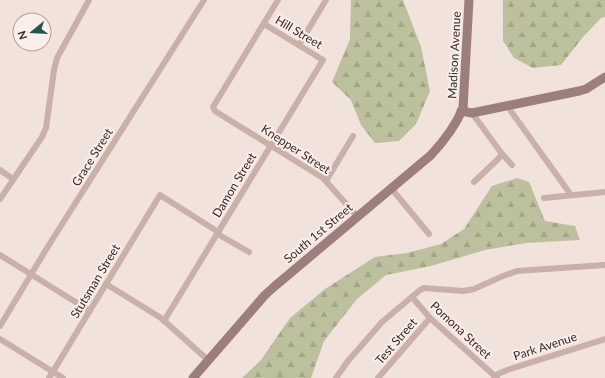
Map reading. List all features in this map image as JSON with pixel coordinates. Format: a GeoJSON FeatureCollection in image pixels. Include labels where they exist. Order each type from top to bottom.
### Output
{"type":"FeatureCollection","features":[{"type":"Feature","properties":{"kind":"main road","name":"Madison Avenue"},"geometry":{"type":"LineString","coordinates":[[462,111],[464,100],[469,0]]}},
{"type":"Feature","properties":{"kind":"main road"},"geometry":{"type":"LineString","coordinates":[[462,111],[472,113],[586,89],[605,77]]}},
{"type":"Feature","properties":{"kind":"main road"},"geometry":{"type":"LineString","coordinates":[[464,100],[472,113]]}},
{"type":"Feature","properties":{"kind":"main road","name":"South 1st Street"},"geometry":{"type":"LineString","coordinates":[[193,378],[270,290],[431,154],[458,119],[462,111]]}},
{"type":"Feature","properties":{"kind":"street"},"geometry":{"type":"LineString","coordinates":[[0,199],[42,137],[46,128],[57,58],[89,0]]}},
{"type":"Feature","properties":{"kind":"street","name":"Grace Street"},"geometry":{"type":"LineString","coordinates":[[0,326],[204,0]]}},
{"type":"Feature","properties":{"kind":"street"},"geometry":{"type":"LineString","coordinates":[[264,24],[278,0]]}},
{"type":"Feature","properties":{"kind":"street"},"geometry":{"type":"LineString","coordinates":[[299,45],[326,0]]}},
{"type":"Feature","properties":{"kind":"street","name":"Hill Street"},"geometry":{"type":"LineString","coordinates":[[264,24],[322,60]]}},
{"type":"Feature","properties":{"kind":"street","name":"Knepper Street"},"geometry":{"type":"LineString","coordinates":[[264,24],[214,108],[215,111],[317,174],[326,181],[357,216]]}},
{"type":"Feature","properties":{"kind":"street","name":"Damon Street"},"geometry":{"type":"LineString","coordinates":[[164,321],[322,60]]}},
{"type":"Feature","properties":{"kind":"street"},"geometry":{"type":"LineString","coordinates":[[509,106],[510,110],[571,195]]}},
{"type":"Feature","properties":{"kind":"street"},"geometry":{"type":"LineString","coordinates":[[472,113],[502,154],[512,165]]}},
{"type":"Feature","properties":{"kind":"street"},"geometry":{"type":"LineString","coordinates":[[326,181],[353,136]]}},
{"type":"Feature","properties":{"kind":"street"},"geometry":{"type":"LineString","coordinates":[[474,182],[502,154]]}},
{"type":"Feature","properties":{"kind":"street"},"geometry":{"type":"LineString","coordinates":[[0,170],[13,179]]}},
{"type":"Feature","properties":{"kind":"street"},"geometry":{"type":"LineString","coordinates":[[391,188],[429,234]]}},
{"type":"Feature","properties":{"kind":"street"},"geometry":{"type":"LineString","coordinates":[[544,198],[605,192]]}},
{"type":"Feature","properties":{"kind":"street","name":"Stutsman Street"},"geometry":{"type":"LineString","coordinates":[[49,378],[160,195],[218,233]]}},
{"type":"Feature","properties":{"kind":"street"},"geometry":{"type":"LineString","coordinates":[[218,233],[248,252]]}},
{"type":"Feature","properties":{"kind":"street"},"geometry":{"type":"LineString","coordinates":[[0,255],[90,311]]}},
{"type":"Feature","properties":{"kind":"street"},"geometry":{"type":"LineString","coordinates":[[336,378],[348,361],[382,322],[424,288],[456,291],[474,289],[517,271],[605,265]]}},
{"type":"Feature","properties":{"kind":"street"},"geometry":{"type":"LineString","coordinates":[[106,284],[164,321],[208,360]]}},
{"type":"Feature","properties":{"kind":"street","name":"Pomona Street"},"geometry":{"type":"LineString","coordinates":[[412,297],[430,318],[496,378]]}},
{"type":"Feature","properties":{"kind":"street","name":"Test Street"},"geometry":{"type":"LineString","coordinates":[[378,378],[430,318]]}},
{"type":"Feature","properties":{"kind":"street"},"geometry":{"type":"LineString","coordinates":[[0,339],[63,378]]}},
{"type":"Feature","properties":{"kind":"street","name":"Park Avenue"},"geometry":{"type":"LineString","coordinates":[[496,378],[507,370],[605,339]]}},
{"type":"Feature","properties":{"kind":"green space"},"geometry":{"type":"Polygon","coordinates":[[[351,0],[403,0],[421,47],[430,91],[416,124],[399,141],[375,143],[361,125],[351,100],[332,82],[350,39],[351,0]]]}},
{"type":"Feature","properties":{"kind":"green space"},"geometry":{"type":"Polygon","coordinates":[[[503,0],[605,0],[605,17],[601,18],[583,37],[561,65],[533,68],[514,58],[503,41],[503,0]]]}},
{"type":"Feature","properties":{"kind":"green space"},"geometry":{"type":"Polygon","coordinates":[[[517,178],[529,182],[545,221],[575,226],[580,240],[526,243],[485,250],[431,266],[386,275],[357,299],[324,341],[311,378],[242,378],[261,360],[290,318],[325,289],[375,257],[407,253],[441,244],[464,229],[492,186],[517,178]]]}}]}
